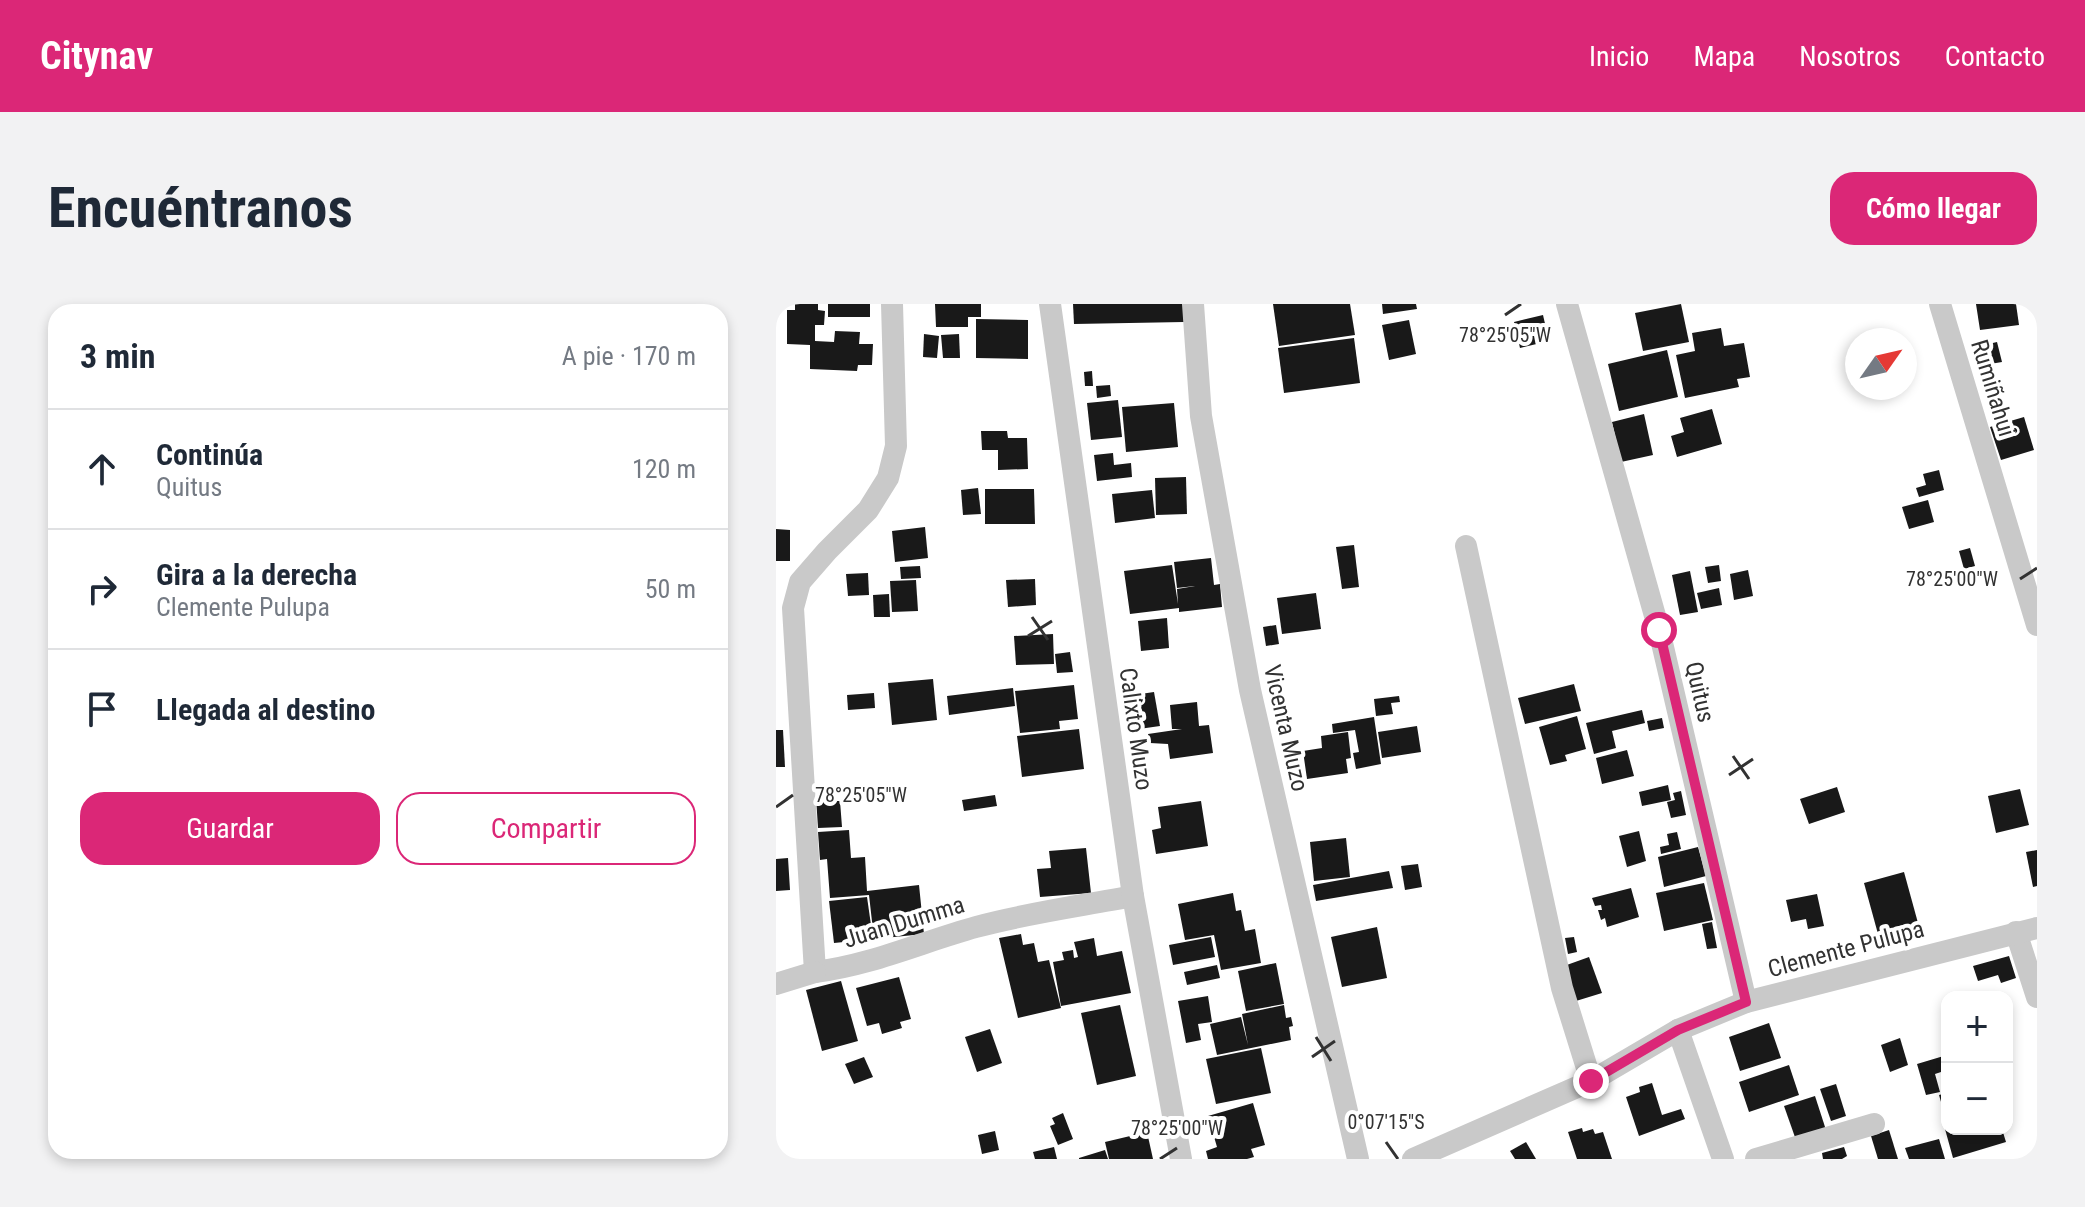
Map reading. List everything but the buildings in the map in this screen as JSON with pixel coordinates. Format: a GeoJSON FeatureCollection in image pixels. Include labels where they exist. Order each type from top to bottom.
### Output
{"type":"FeatureCollection","features":[{"type":"Feature","properties":{"kind":"street","name":"Juan Dumma"},"geometry":{"type":"LineString","coordinates":[[892,304],[896,446],[888,478],[868,510],[800,582],[793,608],[815,972],[867,963],[980,926],[1133,896]]}},
{"type":"Feature","properties":{"kind":"street","name":"Calixto Muzo"},"geometry":{"type":"LineString","coordinates":[[1050,304],[1133,896],[1181,1159]]}},
{"type":"Feature","properties":{"kind":"street","name":"Vicenta Muzo"},"geometry":{"type":"LineString","coordinates":[[1193,304],[1201,416],[1250,690],[1358,1159]]}},
{"type":"Feature","properties":{"kind":"street","name":"Quitus"},"geometry":{"type":"LineString","coordinates":[[1567,304],[1659,630],[1746,1002]]}},
{"type":"Feature","properties":{"kind":"street","name":"Rumiñahui"},"geometry":{"type":"LineString","coordinates":[[1940,304],[2037,625]]}},
{"type":"Feature","properties":{"kind":"street"},"geometry":{"type":"LineString","coordinates":[[1466,546],[1562,988],[1591,1081]]}},
{"type":"Feature","properties":{"kind":"street"},"geometry":{"type":"LineString","coordinates":[[2026,930],[2037,997]]}},
{"type":"Feature","properties":{"kind":"street","name":"Clemente Pulupa"},"geometry":{"type":"LineString","coordinates":[[1413,1159],[1591,1081],[1678,1030],[1746,1002],[2026,930]]}},
{"type":"Feature","properties":{"kind":"street"},"geometry":{"type":"LineString","coordinates":[[776,984],[815,972]]}},
{"type":"Feature","properties":{"kind":"street"},"geometry":{"type":"LineString","coordinates":[[1678,1030],[1723,1159]]}},
{"type":"Feature","properties":{"kind":"street"},"geometry":{"type":"LineString","coordinates":[[1756,1159],[1874,1124]]}},
{"type":"Feature","properties":{"kind":"route"},"geometry":{"type":"LineString","coordinates":[[1591,1081],[1678,1030],[1746,1002],[1659,630]]}}]}
